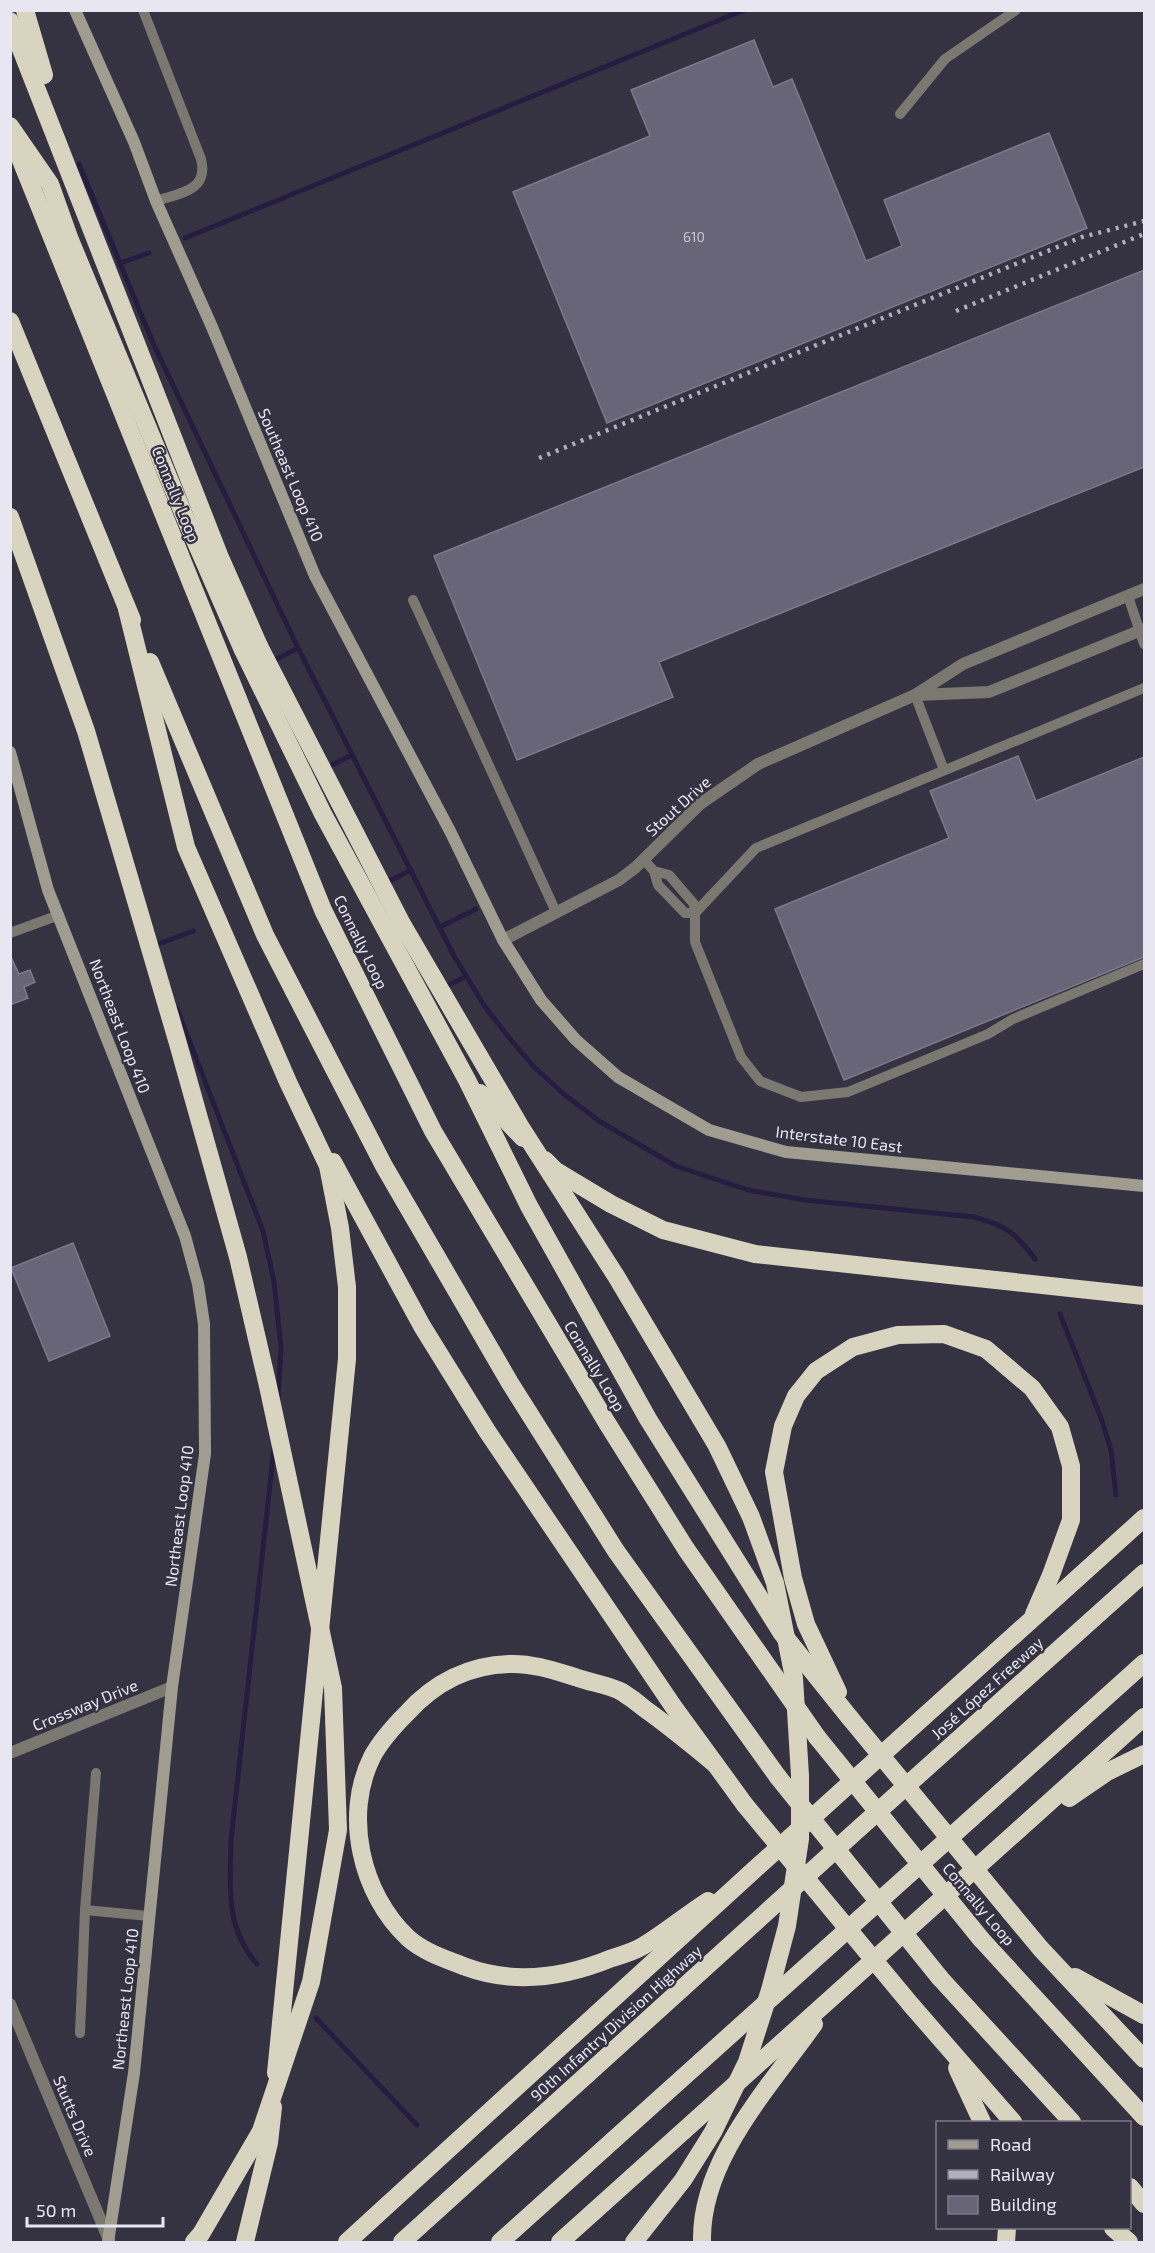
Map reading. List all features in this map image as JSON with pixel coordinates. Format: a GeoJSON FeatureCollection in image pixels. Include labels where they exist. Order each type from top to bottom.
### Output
{"type":"FeatureCollection","features":[{"type":"Feature","properties":{"kind":"highway"},"geometry":{"type":"LineString","coordinates":[[24,10],[82,200]]}},
{"type":"Feature","properties":{"kind":"highway"},"geometry":{"type":"LineString","coordinates":[[10,21],[82,200],[219,555],[259,646],[402,924],[520,1126],[616,1276],[717,1446],[751,1517],[775,1583],[794,1678],[800,1776],[800,1839],[787,1926],[747,2062],[713,2132],[683,2180],[634,2242]]}},
{"type":"Feature","properties":{"kind":"highway"},"geometry":{"type":"LineString","coordinates":[[10,126],[50,184],[70,240],[184,515],[242,648],[323,814],[467,1080],[529,1206],[648,1419],[781,1632],[1041,1949],[1144,2059]]}},
{"type":"Feature","properties":{"kind":"highway","name":"Connally Loop"},"geometry":{"type":"LineString","coordinates":[[10,135],[323,910],[433,1131],[613,1433],[686,1549],[817,1737],[981,1939],[1144,2117]]}},
{"type":"Feature","properties":{"kind":"highway"},"geometry":{"type":"LineString","coordinates":[[10,321],[127,609],[265,935],[384,1166],[510,1383],[616,1551],[778,1777],[940,1978],[1071,2121]]}},
{"type":"Feature","properties":{"kind":"highway"},"geometry":{"type":"LineString","coordinates":[[10,517],[86,731],[238,1257],[333,1688],[338,1830],[311,1982],[261,2131],[194,2242]]}},
{"type":"Feature","properties":{"kind":"highway"},"geometry":{"type":"LineString","coordinates":[[127,609],[186,847],[288,1082],[328,1166],[340,1228],[347,1287],[347,1359],[269,2143],[245,2242]]}},
{"type":"Feature","properties":{"kind":"highway"},"geometry":{"type":"LineString","coordinates":[[467,1080],[556,1171],[611,1204],[663,1230],[755,1254],[1144,1296]]}},
{"type":"Feature","properties":{"kind":"highway"},"geometry":{"type":"LineString","coordinates":[[288,1082],[422,1326],[486,1431],[673,1706],[745,1805],[941,2041],[1012,2121]]}},
{"type":"Feature","properties":{"kind":"highway"},"geometry":{"type":"LineString","coordinates":[[850,1718],[806,1624],[793,1578],[774,1472],[783,1426],[796,1396],[816,1371],[853,1347],[898,1335],[944,1334],[986,1349],[1032,1388],[1060,1427],[1071,1466],[1071,1520],[1051,1575],[1031,1620]]}},
{"type":"Feature","properties":{"kind":"highway"},"geometry":{"type":"LineString","coordinates":[[347,2242],[1144,1518]]}},
{"type":"Feature","properties":{"kind":"highway","name":"José López Freeway"},"geometry":{"type":"LineString","coordinates":[[855,1832],[1144,1573]]}},
{"type":"Feature","properties":{"kind":"highway"},"geometry":{"type":"LineString","coordinates":[[500,2242],[1144,1663]]}},
{"type":"Feature","properties":{"kind":"highway"},"geometry":{"type":"LineString","coordinates":[[715,1764],[678,1732],[622,1692],[539,1666],[509,1664],[478,1668],[450,1679],[423,1695],[389,1732],[372,1757],[362,1784],[357,1813],[358,1834],[366,1870],[392,1920],[409,1938],[427,1951],[480,1972],[509,1977],[566,1974],[642,1947],[754,1870]]}},
{"type":"Feature","properties":{"kind":"highway"},"geometry":{"type":"LineString","coordinates":[[560,2242],[1144,1717]]}},
{"type":"Feature","properties":{"kind":"highway"},"geometry":{"type":"LineString","coordinates":[[1008,1840],[1107,1772],[1144,1754]]}},
{"type":"Feature","properties":{"kind":"highway","name":"90th Infantry Division Highway"},"geometry":{"type":"LineString","coordinates":[[402,2242],[855,1832]]}},
{"type":"Feature","properties":{"kind":"highway"},"geometry":{"type":"LineString","coordinates":[[1041,1949],[1074,1976],[1144,2015]]}},
{"type":"Feature","properties":{"kind":"highway"},"geometry":{"type":"LineString","coordinates":[[702,2242],[701,2225],[713,2176],[752,2109],[834,1996]]}},
{"type":"Feature","properties":{"kind":"highway"},"geometry":{"type":"LineString","coordinates":[[941,2041],[968,2089],[982,2121]]}},
{"type":"Feature","properties":{"kind":"highway"},"geometry":{"type":"LineString","coordinates":[[1131,2188],[1144,2204]]}},
{"type":"Feature","properties":{"kind":"highway"},"geometry":{"type":"LineString","coordinates":[[1114,2229],[1129,2242]]}},
{"type":"Feature","properties":{"kind":"main road","name":"Southeast Loop 410"},"geometry":{"type":"LineString","coordinates":[[75,10],[134,142],[156,201],[212,327],[315,576],[450,831],[503,940]]}},
{"type":"Feature","properties":{"kind":"main road","name":"Northeast Loop 410"},"geometry":{"type":"LineString","coordinates":[[10,752],[48,890],[184,1236],[198,1284],[204,1324],[205,1454],[172,1688],[134,2073],[109,2241]]}},
{"type":"Feature","properties":{"kind":"main road","name":"Interstate 10 East"},"geometry":{"type":"LineString","coordinates":[[503,940],[541,1000],[576,1040],[618,1077],[709,1130],[786,1152],[1144,1186]]}},
{"type":"Feature","properties":{"kind":"street","name":"Stout Drive"},"geometry":{"type":"LineString","coordinates":[[503,940],[619,880],[644,860],[700,804],[758,764],[915,695],[963,664],[1144,589]]}},
{"type":"Feature","properties":{"kind":"street","name":"Stout Drive"},"geometry":{"type":"LineString","coordinates":[[915,695],[989,692],[1142,630]]}},
{"type":"Feature","properties":{"kind":"street","name":"Crossway Drive"},"geometry":{"type":"LineString","coordinates":[[10,1753],[172,1688]]}},
{"type":"Feature","properties":{"kind":"street","name":"Stutts Drive"},"geometry":{"type":"LineString","coordinates":[[10,2004],[109,2241]]}},
{"type":"Feature","properties":{"kind":"lane"},"geometry":{"type":"LineString","coordinates":[[143,10],[204,171],[200,182],[190,190],[156,201]]}},
{"type":"Feature","properties":{"kind":"lane"},"geometry":{"type":"LineString","coordinates":[[900,114],[945,59],[1016,10]]}},
{"type":"Feature","properties":{"kind":"lane"},"geometry":{"type":"LineString","coordinates":[[1128,596],[1142,630],[1144,644]]}},
{"type":"Feature","properties":{"kind":"lane"},"geometry":{"type":"LineString","coordinates":[[413,600],[556,912]]}},
{"type":"Feature","properties":{"kind":"lane"},"geometry":{"type":"LineString","coordinates":[[692,910],[756,848],[1144,688]]}},
{"type":"Feature","properties":{"kind":"lane"},"geometry":{"type":"LineString","coordinates":[[915,695],[944,770]]}},
{"type":"Feature","properties":{"kind":"lane"},"geometry":{"type":"LineString","coordinates":[[644,860],[654,871],[658,885],[692,910],[695,942],[741,1057],[760,1081],[801,1097],[848,1092],[988,1034],[1013,1019],[1144,964]]}},
{"type":"Feature","properties":{"kind":"lane"},"geometry":{"type":"LineString","coordinates":[[10,933],[58,915]]}},
{"type":"Feature","properties":{"kind":"lane"},"geometry":{"type":"LineString","coordinates":[[80,2033],[85,1910],[96,1773]]}},
{"type":"Feature","properties":{"kind":"lane"},"geometry":{"type":"LineString","coordinates":[[85,1910],[149,1916]]}},
{"type":"Feature","properties":{"kind":"building"},"geometry":{"type":"Polygon","coordinates":[[[754,40],[773,87],[792,79],[866,261],[902,246],[884,200],[1049,133],[1087,228],[607,423],[513,192],[650,136],[631,90],[754,40]]]}},
{"type":"Feature","properties":{"kind":"building"},"geometry":{"type":"Polygon","coordinates":[[[1144,270],[1144,467],[659,662],[673,697],[517,760],[434,556],[1144,270]]]}},
{"type":"Feature","properties":{"kind":"building"},"geometry":{"type":"Polygon","coordinates":[[[1018,756],[1036,801],[1144,757],[1144,957],[844,1080],[775,909],[949,838],[930,791],[1018,756]]]}},
{"type":"Feature","properties":{"kind":"building"},"geometry":{"type":"Polygon","coordinates":[[[10,955],[19,974],[30,970],[35,982],[24,987],[28,998],[10,1005],[10,955]]]}},
{"type":"Feature","properties":{"kind":"building"},"geometry":{"type":"Polygon","coordinates":[[[73,1243],[110,1336],[49,1361],[11,1268],[73,1243]]]}},
{"type":"Feature","properties":{"kind":"waterway"},"geometry":{"type":"LineString","coordinates":[[185,238],[744,10]]}},
{"type":"Feature","properties":{"kind":"waterway"},"geometry":{"type":"LineString","coordinates":[[79,164],[153,343],[298,648],[454,956],[485,1007],[534,1067],[599,1121],[676,1166],[748,1190],[805,1200],[974,1217],[1009,1231],[1022,1242],[1035,1259]]}},
{"type":"Feature","properties":{"kind":"waterway"},"geometry":{"type":"LineString","coordinates":[[120,263],[149,253]]}},
{"type":"Feature","properties":{"kind":"waterway"},"geometry":{"type":"LineString","coordinates":[[271,662],[298,648]]}},
{"type":"Feature","properties":{"kind":"waterway"},"geometry":{"type":"LineString","coordinates":[[326,768],[352,755]]}},
{"type":"Feature","properties":{"kind":"waterway"},"geometry":{"type":"LineString","coordinates":[[384,884],[411,870]]}},
{"type":"Feature","properties":{"kind":"waterway"},"geometry":{"type":"LineString","coordinates":[[440,927],[476,909]]}},
{"type":"Feature","properties":{"kind":"waterway"},"geometry":{"type":"LineString","coordinates":[[153,946],[193,931]]}},
{"type":"Feature","properties":{"kind":"waterway"},"geometry":{"type":"LineString","coordinates":[[444,987],[465,977]]}},
{"type":"Feature","properties":{"kind":"waterway"},"geometry":{"type":"LineString","coordinates":[[177,1009],[263,1231],[274,1282],[281,1347],[278,1399]]}},
{"type":"Feature","properties":{"kind":"waterway"},"geometry":{"type":"LineString","coordinates":[[1060,1314],[1101,1418],[1111,1450],[1116,1495]]}},
{"type":"Feature","properties":{"kind":"waterway"},"geometry":{"type":"LineString","coordinates":[[257,1964],[239,1936],[234,1921],[230,1890],[231,1840],[274,1448]]}},
{"type":"Feature","properties":{"kind":"waterway"},"geometry":{"type":"LineString","coordinates":[[316,2018],[417,2125]]}},
{"type":"Feature","properties":{"kind":"railway"},"geometry":{"type":"LineString","coordinates":[[539,458],[1082,237],[1144,221]]}},
{"type":"Feature","properties":{"kind":"railway"},"geometry":{"type":"LineString","coordinates":[[956,311],[1144,234]]}}]}
